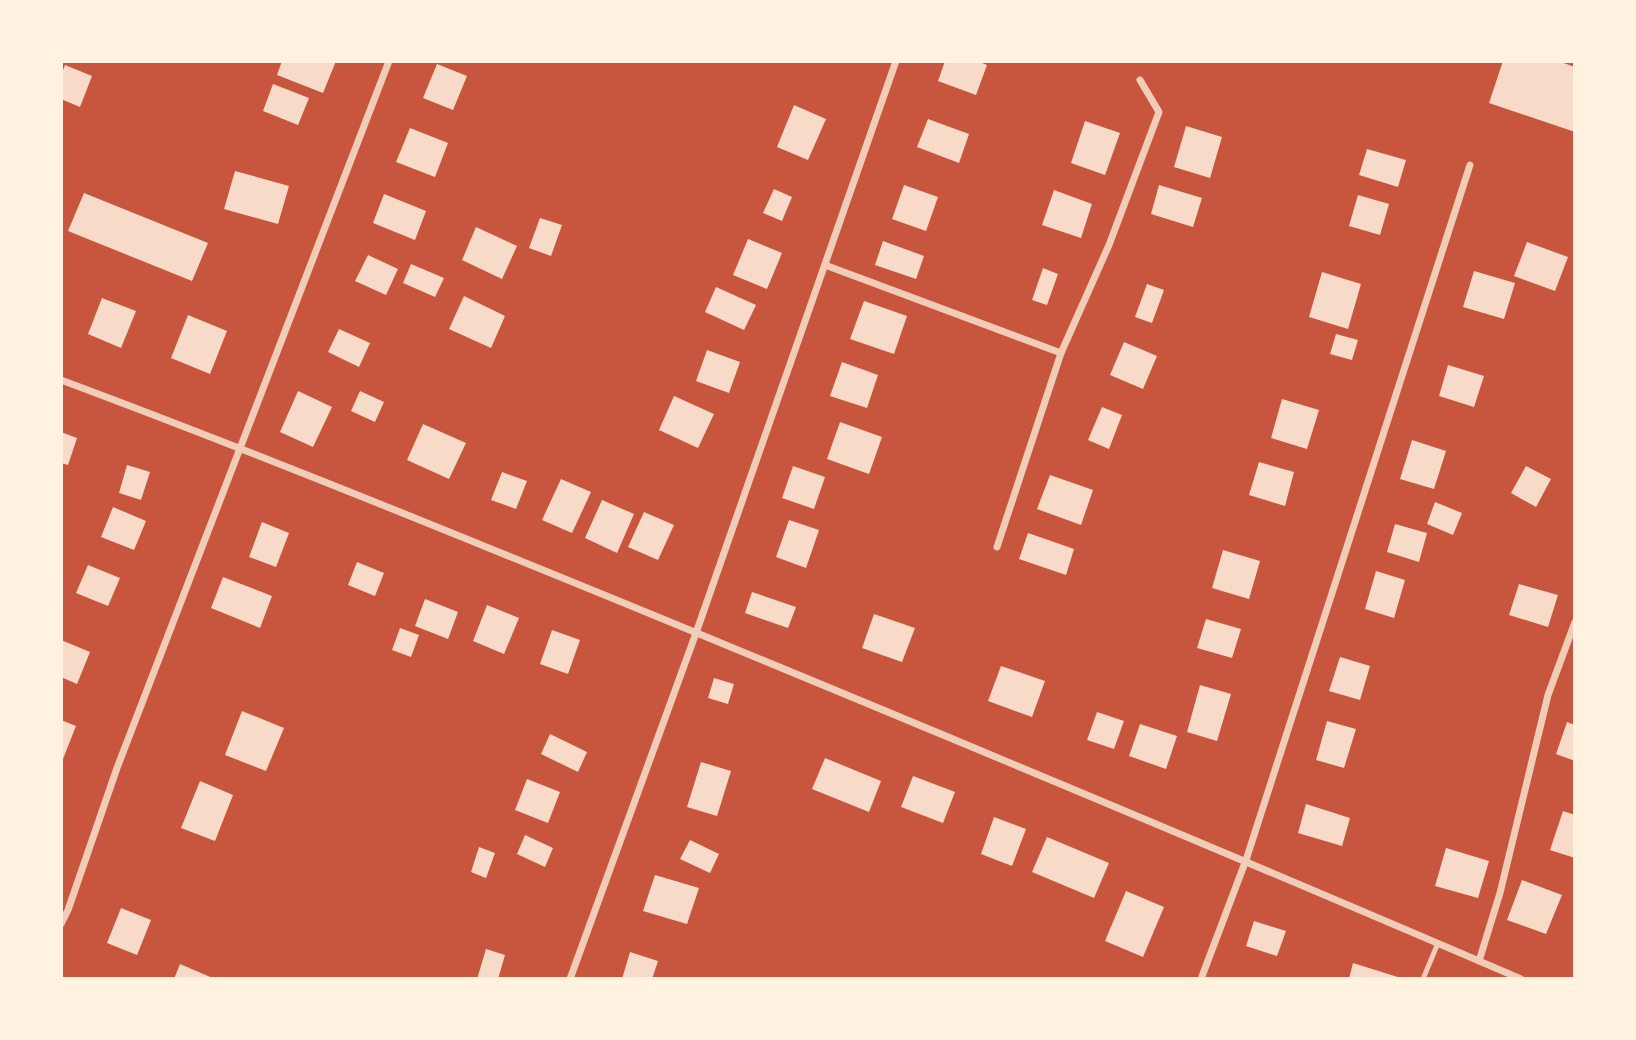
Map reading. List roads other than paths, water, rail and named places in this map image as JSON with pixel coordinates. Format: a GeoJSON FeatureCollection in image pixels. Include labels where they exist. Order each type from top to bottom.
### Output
{"type":"FeatureCollection","features":[{"type":"Feature","properties":{"kind":"street"},"geometry":{"type":"LineString","coordinates":[[61,924],[117,768],[389,61]]}},
{"type":"Feature","properties":{"kind":"street"},"geometry":{"type":"LineString","coordinates":[[570,979],[696,633],[897,61]]}},
{"type":"Feature","properties":{"kind":"street"},"geometry":{"type":"LineString","coordinates":[[997,547],[1061,353],[1109,245],[1158,112],[1140,80]]}},
{"type":"Feature","properties":{"kind":"street"},"geometry":{"type":"LineString","coordinates":[[1201,979],[1246,860],[1471,165]]}},
{"type":"Feature","properties":{"kind":"street"},"geometry":{"type":"LineString","coordinates":[[825,265],[1061,353]]}},
{"type":"Feature","properties":{"kind":"street"},"geometry":{"type":"LineString","coordinates":[[61,380],[240,446],[696,633],[1246,860],[1521,979]]}},
{"type":"Feature","properties":{"kind":"street"},"geometry":{"type":"LineString","coordinates":[[1479,961],[1500,893],[1548,695],[1575,622]]}},
{"type":"Feature","properties":{"kind":"lane"},"geometry":{"type":"LineString","coordinates":[[1423,979],[1438,943]]}}]}
